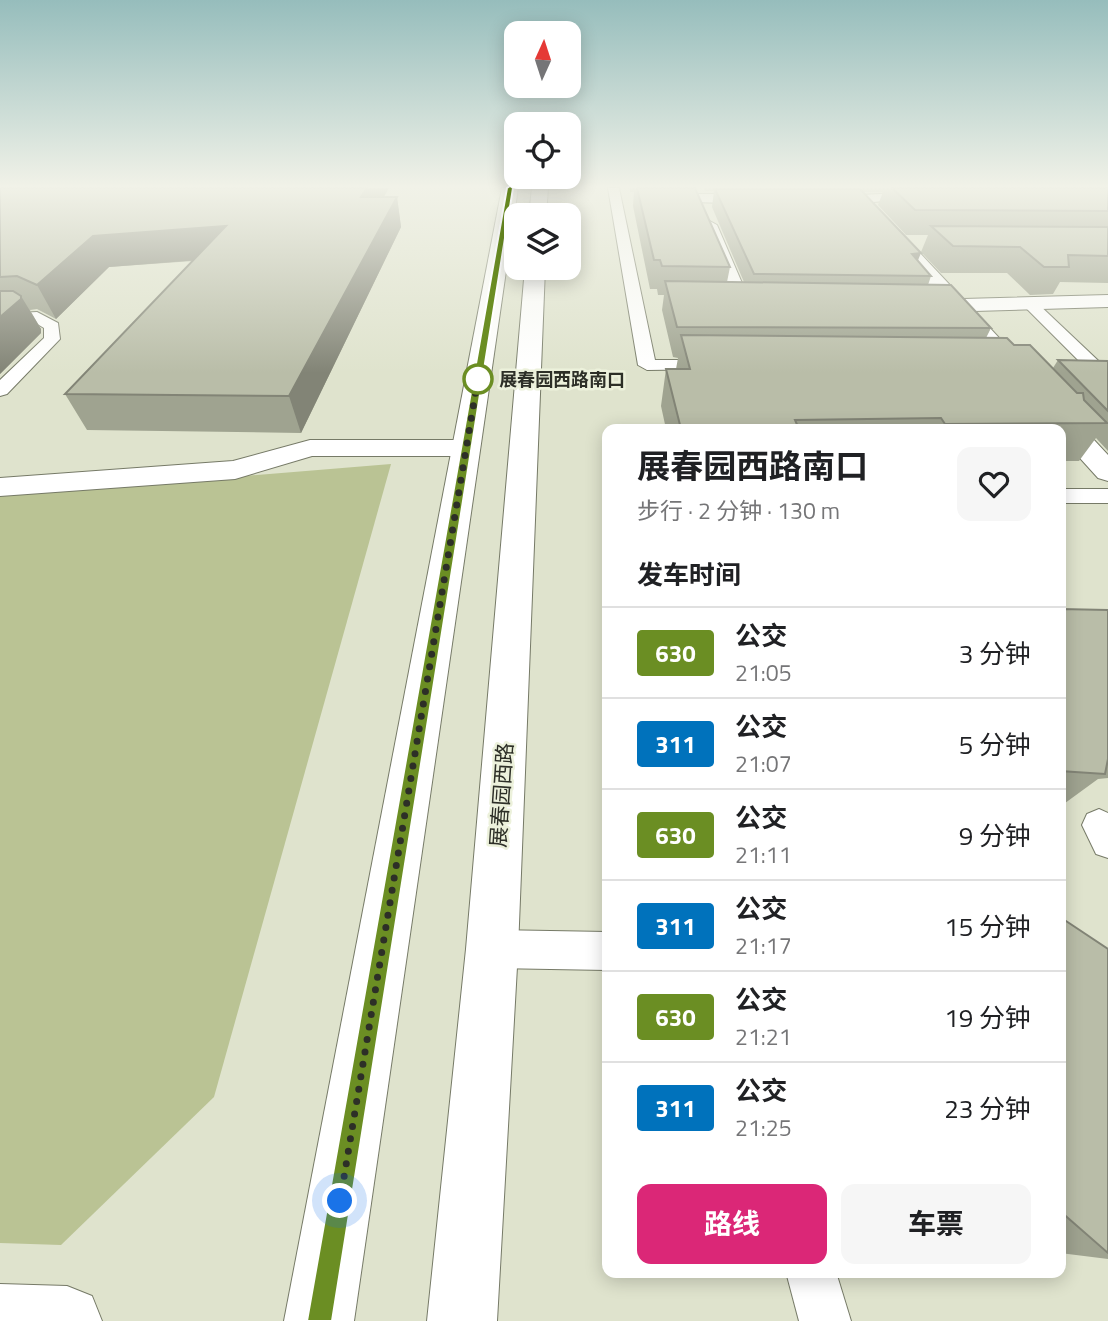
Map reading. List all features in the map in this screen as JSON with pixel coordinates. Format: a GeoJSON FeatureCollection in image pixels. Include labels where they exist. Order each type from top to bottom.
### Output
{"type":"FeatureCollection","features":[{"type":"Feature","properties":{"kind":"main road"},"geometry":{"type":"LineString","coordinates":[[319,1321],[500,250]]}},
{"type":"Feature","properties":{"kind":"main road"},"geometry":{"type":"LineString","coordinates":[[713,250],[734,303],[794,304]]}},
{"type":"Feature","properties":{"kind":"main road"},"geometry":{"type":"LineString","coordinates":[[907,250],[1066,424]]}},
{"type":"Feature","properties":{"kind":"main road","name":"展春园西路"},"geometry":{"type":"LineString","coordinates":[[462,1321],[492,949],[533,280]]}},
{"type":"Feature","properties":{"kind":"main road"},"geometry":{"type":"LineString","coordinates":[[917,305],[1108,301]]}},
{"type":"Feature","properties":{"kind":"main road"},"geometry":{"type":"LineString","coordinates":[[1066,425],[1108,471]]}},
{"type":"Feature","properties":{"kind":"main road"},"geometry":{"type":"LineString","coordinates":[[0,487],[235,470],[310,448],[466,448]]}},
{"type":"Feature","properties":{"kind":"main road"},"geometry":{"type":"LineString","coordinates":[[0,1319],[67,1321]]}},
{"type":"Feature","properties":{"kind":"lane"},"geometry":{"type":"LineString","coordinates":[[631,250],[642,302],[648,365],[729,365]]}},
{"type":"Feature","properties":{"kind":"lane"},"geometry":{"type":"LineString","coordinates":[[1028,303],[1108,380]]}},
{"type":"Feature","properties":{"kind":"lane"},"geometry":{"type":"LineString","coordinates":[[0,319],[37,317],[52,326],[52,339],[0,390]]}},
{"type":"Feature","properties":{"kind":"lane"},"geometry":{"type":"LineString","coordinates":[[986,367],[1014,367]]}},
{"type":"Feature","properties":{"kind":"lane"},"geometry":{"type":"LineString","coordinates":[[1066,496],[1108,496]]}},
{"type":"Feature","properties":{"kind":"lane"},"geometry":{"type":"LineString","coordinates":[[492,949],[602,951]]}},
{"type":"Feature","properties":{"kind":"lane"},"geometry":{"type":"LineString","coordinates":[[813,1278],[825,1321]]}},
{"type":"Feature","properties":{"kind":"green space"},"geometry":{"type":"Polygon","coordinates":[[[391,464],[214,1097],[61,1245],[0,1243],[0,496],[391,464]]]}},
{"type":"Feature","properties":{"kind":"building"},"geometry":{"type":"Polygon","coordinates":[[[0,250],[77,250],[37,285],[17,276],[0,277],[0,250]]]}},
{"type":"Feature","properties":{"kind":"building"},"geometry":{"type":"Polygon","coordinates":[[[203,250],[368,250],[289,396],[65,394],[203,250]]]}},
{"type":"Feature","properties":{"kind":"building"},"geometry":{"type":"Polygon","coordinates":[[[652,250],[722,250],[730,267],[662,266],[660,260],[654,260],[652,250]]]}},
{"type":"Feature","properties":{"kind":"building"},"geometry":{"type":"Polygon","coordinates":[[[743,250],[918,250],[921,253],[912,254],[931,276],[754,274],[743,250]]]}},
{"type":"Feature","properties":{"kind":"building"},"geometry":{"type":"Polygon","coordinates":[[[1023,250],[1108,250],[1108,256],[1068,255],[1069,267],[1044,267],[1023,250]]]}},
{"type":"Feature","properties":{"kind":"building"},"geometry":{"type":"Polygon","coordinates":[[[665,281],[951,285],[991,328],[677,327],[665,281]]]}},
{"type":"Feature","properties":{"kind":"building"},"geometry":{"type":"Polygon","coordinates":[[[0,291],[13,291],[21,296],[21,299],[0,317],[0,291]]]}},
{"type":"Feature","properties":{"kind":"building"},"geometry":{"type":"Polygon","coordinates":[[[681,335],[1007,338],[1014,345],[1030,345],[1077,393],[1083,393],[1084,400],[1107,423],[945,424],[941,418],[795,420],[797,424],[680,424],[666,369],[690,369],[681,335]]]}},
{"type":"Feature","properties":{"kind":"building"},"geometry":{"type":"Polygon","coordinates":[[[1058,360],[1108,361],[1108,411],[1058,360]]]}},
{"type":"Feature","properties":{"kind":"building"},"geometry":{"type":"Polygon","coordinates":[[[1066,609],[1108,610],[1108,759],[1105,774],[1066,771],[1066,609]]]}},
{"type":"Feature","properties":{"kind":"building"},"geometry":{"type":"Polygon","coordinates":[[[1066,921],[1108,949],[1108,1253],[1066,1216],[1066,921]]]}},
{"type":"Feature","properties":{"kind":"bus line","name":"630"},"geometry":{"type":"LineString","coordinates":[[319,1321],[500,250]]}},
{"type":"Feature","properties":{"kind":"place","name":"展春园西路南口"},"geometry":{"type":"Point","coordinates":[478,379]}},
{"type":"Feature","properties":{"kind":"route"},"geometry":{"type":"LineString","coordinates":[[340,1201],[479,372],[478,379]]}}]}
